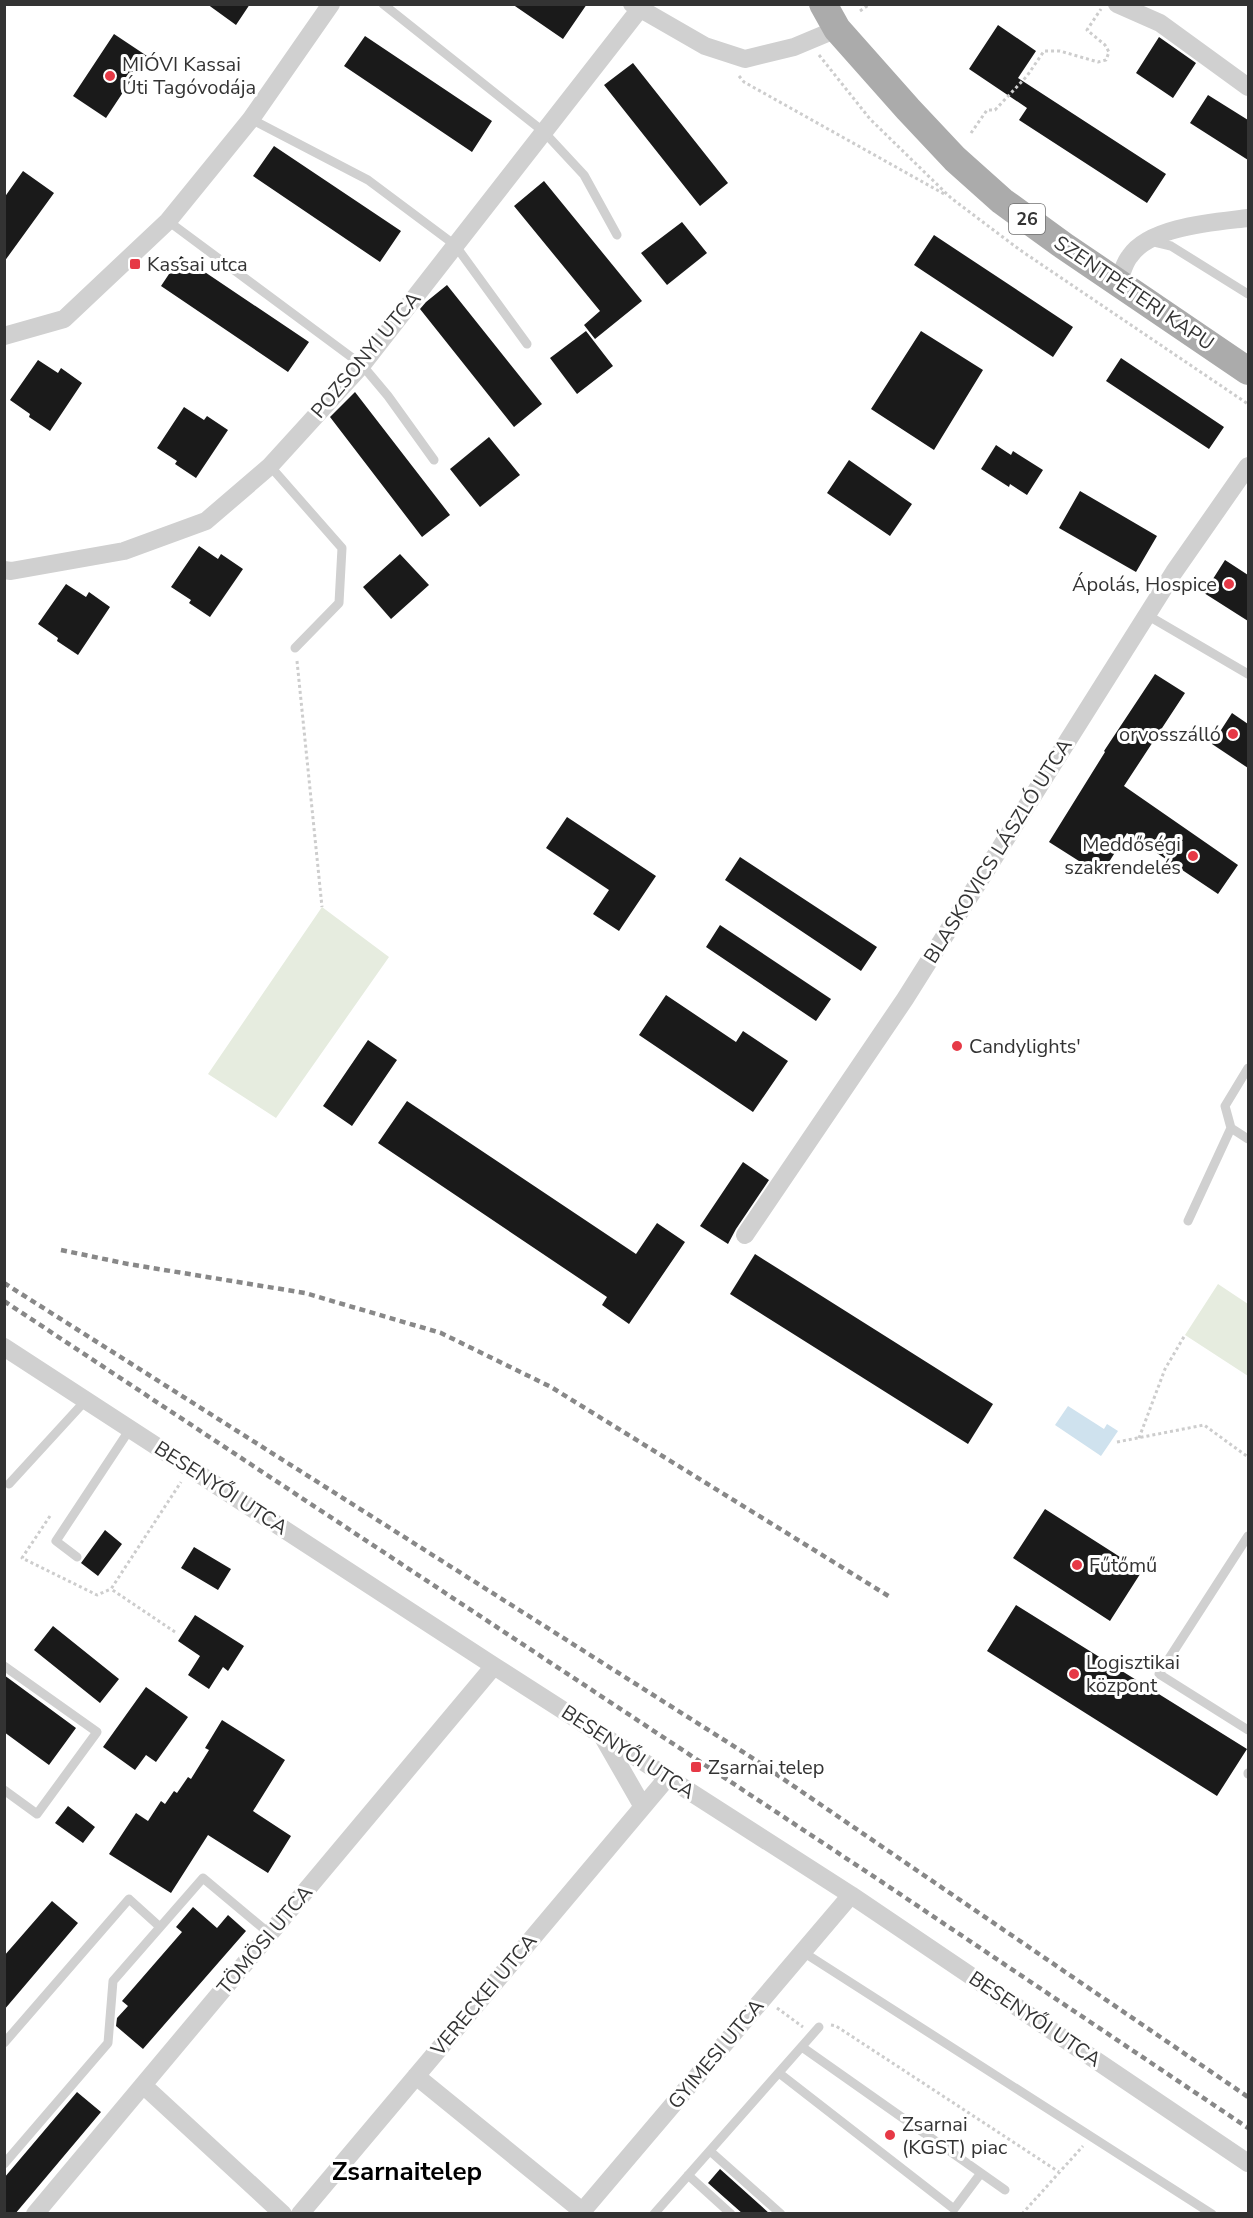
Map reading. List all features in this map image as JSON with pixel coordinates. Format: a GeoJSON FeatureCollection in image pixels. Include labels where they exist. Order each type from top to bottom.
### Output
{"type":"FeatureCollection","features":[{"type":"Feature","properties":{"kind":"main road","name":"SZENTPÉTERI KAPU"},"geometry":{"type":"LineString","coordinates":[[823,4],[837,29],[955,159],[1002,201],[1248,371]]}},
{"type":"Feature","properties":{"kind":"street"},"geometry":{"type":"LineString","coordinates":[[4,336],[64,319],[168,221],[251,119],[331,4]]}},
{"type":"Feature","properties":{"kind":"street"},"geometry":{"type":"LineString","coordinates":[[1117,4],[1160,22],[1248,87]]}},
{"type":"Feature","properties":{"kind":"street"},"geometry":{"type":"LineString","coordinates":[[635,7],[705,46],[745,59],[794,47],[837,29]]}},
{"type":"Feature","properties":{"kind":"street","name":"POZSONYI UTCA"},"geometry":{"type":"LineString","coordinates":[[4,570],[11,571],[124,551],[206,521],[270,466],[362,365],[543,132],[635,7]]}},
{"type":"Feature","properties":{"kind":"street"},"geometry":{"type":"LineString","coordinates":[[1118,282],[1130,256],[1148,241],[1173,231],[1248,218]]}},
{"type":"Feature","properties":{"kind":"street","name":"BLASKOVICS LÁSZLÓ UTCA"},"geometry":{"type":"LineString","coordinates":[[745,1235],[905,999],[1174,572],[1248,466]]}},
{"type":"Feature","properties":{"kind":"street","name":"BESENYŐI UTCA"},"geometry":{"type":"LineString","coordinates":[[4,1347],[851,1895],[1248,2163]]}},
{"type":"Feature","properties":{"kind":"street","name":"TÖMÖSI UTCA"},"geometry":{"type":"LineString","coordinates":[[35,2214],[494,1666]]}},
{"type":"Feature","properties":{"kind":"street"},"geometry":{"type":"LineString","coordinates":[[602,1735],[643,1807]]}},
{"type":"Feature","properties":{"kind":"street","name":"VERECKEI UTCA"},"geometry":{"type":"LineString","coordinates":[[300,2214],[668,1777]]}},
{"type":"Feature","properties":{"kind":"street","name":"GYIMESI UTCA"},"geometry":{"type":"LineString","coordinates":[[581,2212],[851,1895]]}},
{"type":"Feature","properties":{"kind":"street"},"geometry":{"type":"LineString","coordinates":[[416,2076],[581,2212]]}},
{"type":"Feature","properties":{"kind":"street"},"geometry":{"type":"LineString","coordinates":[[143,2085],[283,2214]]}},
{"type":"Feature","properties":{"kind":"lane"},"geometry":{"type":"LineString","coordinates":[[383,4],[543,132],[584,176],[617,235]]}},
{"type":"Feature","properties":{"kind":"lane"},"geometry":{"type":"LineString","coordinates":[[251,119],[368,180],[455,245],[527,344]]}},
{"type":"Feature","properties":{"kind":"lane"},"geometry":{"type":"LineString","coordinates":[[168,221],[362,365],[388,396],[434,460]]}},
{"type":"Feature","properties":{"kind":"lane"},"geometry":{"type":"LineString","coordinates":[[1148,241],[1171,246],[1248,294]]}},
{"type":"Feature","properties":{"kind":"lane"},"geometry":{"type":"LineString","coordinates":[[270,466],[342,548],[339,603],[295,648]]}},
{"type":"Feature","properties":{"kind":"lane"},"geometry":{"type":"LineString","coordinates":[[1147,615],[1248,674]]}},
{"type":"Feature","properties":{"kind":"lane"},"geometry":{"type":"LineString","coordinates":[[1188,1221],[1231,1128],[1225,1106],[1248,1068]]}},
{"type":"Feature","properties":{"kind":"lane"},"geometry":{"type":"LineString","coordinates":[[1231,1128],[1248,1139]]}},
{"type":"Feature","properties":{"kind":"lane"},"geometry":{"type":"LineString","coordinates":[[9,1484],[86,1400]]}},
{"type":"Feature","properties":{"kind":"lane"},"geometry":{"type":"LineString","coordinates":[[77,1557],[56,1541],[130,1429]]}},
{"type":"Feature","properties":{"kind":"lane"},"geometry":{"type":"LineString","coordinates":[[1248,1536],[1159,1674],[1248,1730]]}},
{"type":"Feature","properties":{"kind":"lane"},"geometry":{"type":"LineString","coordinates":[[4,1666],[98,1732],[37,1814],[4,1790]]}},
{"type":"Feature","properties":{"kind":"lane"},"geometry":{"type":"LineString","coordinates":[[4,2164],[108,2043],[113,1981],[203,1878],[270,1934]]}},
{"type":"Feature","properties":{"kind":"lane"},"geometry":{"type":"LineString","coordinates":[[4,2043],[129,1899],[160,1927]]}},
{"type":"Feature","properties":{"kind":"lane"},"geometry":{"type":"LineString","coordinates":[[803,1952],[1212,2214]]}},
{"type":"Feature","properties":{"kind":"lane"},"geometry":{"type":"LineString","coordinates":[[654,2214],[816,2031]]}},
{"type":"Feature","properties":{"kind":"lane"},"geometry":{"type":"LineString","coordinates":[[802,2047],[1005,2190]]}},
{"type":"Feature","properties":{"kind":"lane"},"geometry":{"type":"LineString","coordinates":[[779,2073],[954,2210],[981,2173]]}},
{"type":"Feature","properties":{"kind":"lane"},"geometry":{"type":"LineString","coordinates":[[710,2151],[781,2214]]}},
{"type":"Feature","properties":{"kind":"lane"},"geometry":{"type":"LineString","coordinates":[[688,2175],[731,2214]]}},
{"type":"Feature","properties":{"kind":"lane"},"geometry":{"type":"LineString","coordinates":[[661,2206],[670,2214]]}},
{"type":"Feature","properties":{"kind":"path"},"geometry":{"type":"LineString","coordinates":[[860,11],[870,4]]}},
{"type":"Feature","properties":{"kind":"path"},"geometry":{"type":"LineString","coordinates":[[971,133],[987,110],[995,110],[1027,76],[1044,51],[1060,51],[1098,62],[1106,60],[1108,52],[1105,45],[1087,30],[1104,4]]}},
{"type":"Feature","properties":{"kind":"path"},"geometry":{"type":"LineString","coordinates":[[808,42],[870,119],[951,198],[1020,250],[1248,404]]}},
{"type":"Feature","properties":{"kind":"path"},"geometry":{"type":"LineString","coordinates":[[720,51],[744,82],[951,198]]}},
{"type":"Feature","properties":{"kind":"path"},"geometry":{"type":"LineString","coordinates":[[295,648],[322,907]]}},
{"type":"Feature","properties":{"kind":"path"},"geometry":{"type":"LineString","coordinates":[[1139,1438],[1165,1369],[1185,1335]]}},
{"type":"Feature","properties":{"kind":"path"},"geometry":{"type":"LineString","coordinates":[[1117,1442],[1204,1425],[1248,1457]]}},
{"type":"Feature","properties":{"kind":"path"},"geometry":{"type":"LineString","coordinates":[[50,1516],[22,1558],[97,1595],[111,1589],[190,1468]]}},
{"type":"Feature","properties":{"kind":"path"},"geometry":{"type":"LineString","coordinates":[[111,1589],[175,1632]]}},
{"type":"Feature","properties":{"kind":"path"},"geometry":{"type":"LineString","coordinates":[[764,1997],[816,2031],[827,2024],[836,2026],[1059,2172]]}},
{"type":"Feature","properties":{"kind":"path"},"geometry":{"type":"LineString","coordinates":[[1022,2214],[1091,2136]]}},
{"type":"Feature","properties":{"kind":"shaded area"},"geometry":{"type":"Polygon","coordinates":[[[322,907],[389,957],[276,1118],[208,1074],[322,907]]]}},
{"type":"Feature","properties":{"kind":"shaded area"},"geometry":{"type":"Polygon","coordinates":[[[1218,1284],[1248,1304],[1248,1376],[1185,1335],[1218,1284]]]}},
{"type":"Feature","properties":{"kind":"water"},"geometry":{"type":"Polygon","coordinates":[[[1068,1406],[1104,1429],[1107,1424],[1118,1431],[1101,1456],[1055,1425],[1068,1406]]]}},
{"type":"Feature","properties":{"kind":"building"},"geometry":{"type":"Polygon","coordinates":[[[207,4],[250,4],[236,25],[207,4]]]}},
{"type":"Feature","properties":{"kind":"building"},"geometry":{"type":"Polygon","coordinates":[[[512,4],[587,4],[563,39],[512,4]]]}},
{"type":"Feature","properties":{"kind":"building"},"geometry":{"type":"Polygon","coordinates":[[[998,25],[1036,51],[1018,78],[1166,174],[1147,203],[1019,120],[1027,108],[969,69],[998,25]]]}},
{"type":"Feature","properties":{"kind":"building","name":"MIÓVI Kassai Úti Tagóvodája"},"geometry":{"type":"Polygon","coordinates":[[[114,34],[147,56],[106,118],[73,96],[114,34]]]}},
{"type":"Feature","properties":{"kind":"building"},"geometry":{"type":"Polygon","coordinates":[[[365,36],[492,121],[472,152],[344,66],[365,36]]]}},
{"type":"Feature","properties":{"kind":"building"},"geometry":{"type":"Polygon","coordinates":[[[1159,37],[1196,63],[1173,98],[1136,73],[1159,37]]]}},
{"type":"Feature","properties":{"kind":"building"},"geometry":{"type":"Polygon","coordinates":[[[633,63],[728,183],[700,206],[604,85],[633,63]]]}},
{"type":"Feature","properties":{"kind":"building"},"geometry":{"type":"Polygon","coordinates":[[[1208,95],[1248,120],[1248,160],[1190,123],[1208,95]]]}},
{"type":"Feature","properties":{"kind":"building"},"geometry":{"type":"Polygon","coordinates":[[[274,146],[401,231],[380,262],[253,176],[274,146]]]}},
{"type":"Feature","properties":{"kind":"building"},"geometry":{"type":"Polygon","coordinates":[[[23,171],[54,193],[4,262],[4,198],[23,171]]]}},
{"type":"Feature","properties":{"kind":"building"},"geometry":{"type":"Polygon","coordinates":[[[544,181],[642,301],[595,339],[584,325],[600,311],[514,206],[544,181]]]}},
{"type":"Feature","properties":{"kind":"building"},"geometry":{"type":"Polygon","coordinates":[[[682,222],[707,253],[667,285],[641,253],[682,222]]]}},
{"type":"Feature","properties":{"kind":"building"},"geometry":{"type":"Polygon","coordinates":[[[934,235],[1073,327],[1053,357],[914,265],[934,235]]]}},
{"type":"Feature","properties":{"kind":"building"},"geometry":{"type":"Polygon","coordinates":[[[181,256],[309,342],[288,372],[161,286],[181,256]]]}},
{"type":"Feature","properties":{"kind":"building"},"geometry":{"type":"Polygon","coordinates":[[[447,285],[542,404],[514,427],[420,309],[447,285]]]}},
{"type":"Feature","properties":{"kind":"building"},"geometry":{"type":"Polygon","coordinates":[[[586,331],[613,366],[577,394],[550,358],[586,331]]]}},
{"type":"Feature","properties":{"kind":"building"},"geometry":{"type":"Polygon","coordinates":[[[921,331],[983,370],[934,450],[871,409],[921,331]]]}},
{"type":"Feature","properties":{"kind":"building"},"geometry":{"type":"Polygon","coordinates":[[[1121,358],[1224,427],[1209,449],[1106,381],[1121,358]]]}},
{"type":"Feature","properties":{"kind":"building"},"geometry":{"type":"Polygon","coordinates":[[[38,360],[58,373],[61,368],[82,383],[50,431],[10,400],[38,360]]]}},
{"type":"Feature","properties":{"kind":"building"},"geometry":{"type":"Polygon","coordinates":[[[355,392],[450,515],[422,537],[330,417],[355,392]]]}},
{"type":"Feature","properties":{"kind":"building"},"geometry":{"type":"Polygon","coordinates":[[[184,407],[204,420],[207,416],[228,430],[196,478],[175,464],[177,461],[157,448],[184,407]]]}},
{"type":"Feature","properties":{"kind":"building"},"geometry":{"type":"Polygon","coordinates":[[[489,437],[520,475],[480,507],[450,469],[489,437]]]}},
{"type":"Feature","properties":{"kind":"building"},"geometry":{"type":"Polygon","coordinates":[[[996,445],[1011,455],[1013,451],[1043,470],[1027,495],[1010,484],[1009,487],[981,469],[996,445]]]}},
{"type":"Feature","properties":{"kind":"building"},"geometry":{"type":"Polygon","coordinates":[[[849,460],[912,504],[890,536],[827,493],[849,460]]]}},
{"type":"Feature","properties":{"kind":"building"},"geometry":{"type":"Polygon","coordinates":[[[1080,491],[1157,536],[1136,572],[1059,528],[1080,491]]]}},
{"type":"Feature","properties":{"kind":"building"},"geometry":{"type":"Polygon","coordinates":[[[199,546],[218,559],[221,554],[243,569],[210,617],[189,603],[191,600],[171,587],[199,546]]]}},
{"type":"Feature","properties":{"kind":"building"},"geometry":{"type":"Polygon","coordinates":[[[400,554],[429,585],[391,619],[363,587],[400,554]]]}},
{"type":"Feature","properties":{"kind":"building","name":"Ápolás, Hospice"},"geometry":{"type":"Polygon","coordinates":[[[1225,560],[1248,575],[1248,621],[1204,593],[1225,560]]]}},
{"type":"Feature","properties":{"kind":"building"},"geometry":{"type":"Polygon","coordinates":[[[66,584],[86,597],[89,592],[110,607],[78,655],[38,624],[66,584]]]}},
{"type":"Feature","properties":{"kind":"building"},"geometry":{"type":"Polygon","coordinates":[[[1155,674],[1185,693],[1124,786],[1238,865],[1218,894],[1127,833],[1101,875],[1049,842],[1104,751],[1155,674]]]}},
{"type":"Feature","properties":{"kind":"building","name":"orvosszálló"},"geometry":{"type":"Polygon","coordinates":[[[1232,713],[1248,724],[1248,768],[1212,744],[1232,713]]]}},
{"type":"Feature","properties":{"kind":"building"},"geometry":{"type":"Polygon","coordinates":[[[567,817],[656,876],[619,931],[593,914],[609,890],[546,848],[567,817]]]}},
{"type":"Feature","properties":{"kind":"building"},"geometry":{"type":"Polygon","coordinates":[[[740,857],[877,947],[861,971],[725,880],[740,857]]]}},
{"type":"Feature","properties":{"kind":"building"},"geometry":{"type":"Polygon","coordinates":[[[720,925],[831,999],[816,1021],[706,947],[720,925]]]}},
{"type":"Feature","properties":{"kind":"building"},"geometry":{"type":"Polygon","coordinates":[[[666,995],[736,1042],[743,1031],[788,1061],[753,1112],[639,1035],[666,995]]]}},
{"type":"Feature","properties":{"kind":"building"},"geometry":{"type":"Polygon","coordinates":[[[368,1040],[397,1060],[352,1126],[323,1106],[368,1040]]]}},
{"type":"Feature","properties":{"kind":"building"},"geometry":{"type":"Polygon","coordinates":[[[407,1101],[636,1254],[657,1223],[685,1242],[629,1324],[602,1305],[607,1297],[378,1143],[407,1101]]]}},
{"type":"Feature","properties":{"kind":"building"},"geometry":{"type":"Polygon","coordinates":[[[743,1162],[769,1180],[728,1244],[700,1226],[743,1162]]]}},
{"type":"Feature","properties":{"kind":"building"},"geometry":{"type":"Polygon","coordinates":[[[755,1254],[993,1404],[968,1444],[730,1294],[755,1254]]]}},
{"type":"Feature","properties":{"kind":"building","name":"Fűtőmű"},"geometry":{"type":"Polygon","coordinates":[[[1045,1509],[1142,1571],[1110,1621],[1013,1558],[1045,1509]]]}},
{"type":"Feature","properties":{"kind":"building"},"geometry":{"type":"Polygon","coordinates":[[[105,1530],[122,1544],[98,1576],[81,1563],[105,1530]]]}},
{"type":"Feature","properties":{"kind":"building"},"geometry":{"type":"Polygon","coordinates":[[[194,1547],[231,1569],[218,1590],[181,1568],[194,1547]]]}},
{"type":"Feature","properties":{"kind":"building","name":"Logisztikai központ"},"geometry":{"type":"Polygon","coordinates":[[[1016,1605],[1247,1749],[1217,1796],[987,1651],[1016,1605]]]}},
{"type":"Feature","properties":{"kind":"building"},"geometry":{"type":"Polygon","coordinates":[[[195,1615],[244,1646],[228,1671],[223,1667],[209,1689],[188,1675],[200,1656],[178,1641],[195,1615]]]}},
{"type":"Feature","properties":{"kind":"building"},"geometry":{"type":"Polygon","coordinates":[[[53,1626],[119,1679],[100,1703],[34,1650],[53,1626]]]}},
{"type":"Feature","properties":{"kind":"building"},"geometry":{"type":"Polygon","coordinates":[[[4,1675],[76,1728],[49,1765],[4,1732],[4,1675]]]}},
{"type":"Feature","properties":{"kind":"building"},"geometry":{"type":"Polygon","coordinates":[[[146,1687],[188,1717],[156,1762],[146,1755],[135,1770],[103,1747],[146,1687]]]}},
{"type":"Feature","properties":{"kind":"building"},"geometry":{"type":"Polygon","coordinates":[[[222,1720],[285,1760],[253,1811],[291,1836],[268,1873],[208,1835],[171,1893],[109,1854],[136,1813],[148,1821],[161,1801],[165,1804],[174,1791],[177,1793],[188,1777],[191,1779],[209,1750],[205,1748],[222,1720]]]}},
{"type":"Feature","properties":{"kind":"building"},"geometry":{"type":"Polygon","coordinates":[[[68,1806],[95,1827],[83,1843],[55,1823],[68,1806]]]}},
{"type":"Feature","properties":{"kind":"building"},"geometry":{"type":"Polygon","coordinates":[[[52,1901],[78,1923],[4,2010],[4,1956],[52,1901]]]}},
{"type":"Feature","properties":{"kind":"building"},"geometry":{"type":"Polygon","coordinates":[[[193,1907],[217,1928],[228,1915],[246,1931],[143,2049],[116,2026],[117,2018],[128,2006],[122,2001],[182,1932],[176,1927],[193,1907]]]}},
{"type":"Feature","properties":{"kind":"building"},"geometry":{"type":"Polygon","coordinates":[[[77,2092],[101,2112],[15,2214],[4,2214],[4,2178],[77,2092]]]}},
{"type":"Feature","properties":{"kind":"building"},"geometry":{"type":"Polygon","coordinates":[[[720,2169],[770,2214],[743,2214],[708,2183],[720,2169]]]}},
{"type":"Feature","properties":{"kind":"railway"},"geometry":{"type":"LineString","coordinates":[[61,1250],[128,1264],[305,1293],[441,1333],[551,1387],[890,1597]]}},
{"type":"Feature","properties":{"kind":"railway"},"geometry":{"type":"LineString","coordinates":[[4,1283],[754,1759],[1248,2097]]}},
{"type":"Feature","properties":{"kind":"railway"},"geometry":{"type":"LineString","coordinates":[[4,1301],[882,1882],[1248,2128]]}},
{"type":"Feature","properties":{"kind":"place","name":"MIÓVI Kassai Úti Tagóvodája"},"geometry":{"type":"Point","coordinates":[110,76]}},
{"type":"Feature","properties":{"kind":"place","name":"Kassai utca"},"geometry":{"type":"Point","coordinates":[135,264]}},
{"type":"Feature","properties":{"kind":"place","name":"Ápolás, Hospice"},"geometry":{"type":"Point","coordinates":[1229,584]}},
{"type":"Feature","properties":{"kind":"place","name":"orvosszálló"},"geometry":{"type":"Point","coordinates":[1233,734]}},
{"type":"Feature","properties":{"kind":"place","name":"Meddőségi szakrendelés"},"geometry":{"type":"Point","coordinates":[1193,856]}},
{"type":"Feature","properties":{"kind":"place","name":"Candylights'"},"geometry":{"type":"Point","coordinates":[957,1046]}},
{"type":"Feature","properties":{"kind":"place","name":"Fűtőmű"},"geometry":{"type":"Point","coordinates":[1077,1565]}},
{"type":"Feature","properties":{"kind":"place","name":"Logisztikai központ"},"geometry":{"type":"Point","coordinates":[1074,1674]}},
{"type":"Feature","properties":{"kind":"place","name":"Zsarnai telep"},"geometry":{"type":"Point","coordinates":[696,1767]}},
{"type":"Feature","properties":{"kind":"place","name":"Zsarnai (KGST) piac"},"geometry":{"type":"Point","coordinates":[890,2135]}},
{"type":"Feature","properties":{"kind":"district","name":"Zsarnaitelep"},"geometry":{"type":"Point","coordinates":[407,2171]}}]}
